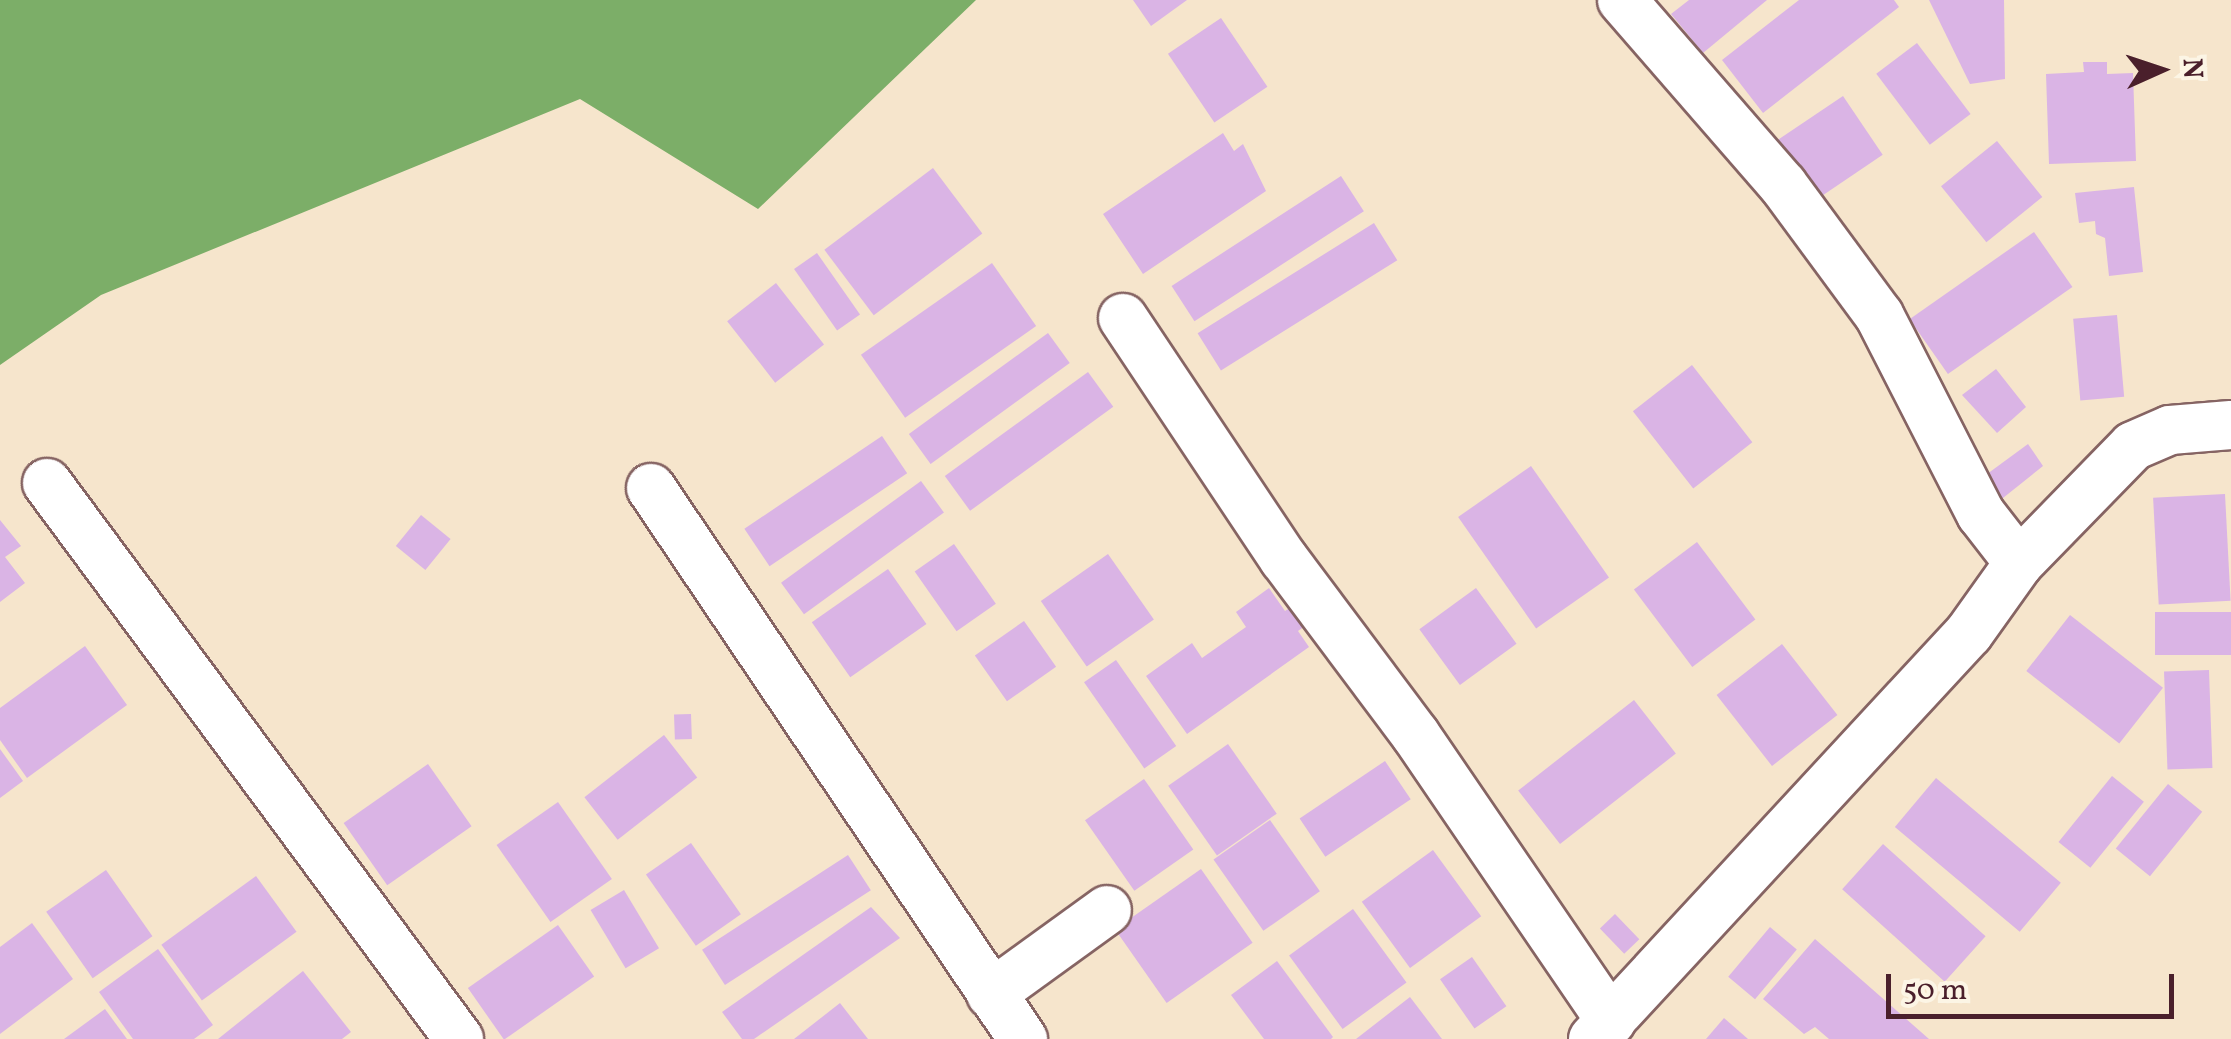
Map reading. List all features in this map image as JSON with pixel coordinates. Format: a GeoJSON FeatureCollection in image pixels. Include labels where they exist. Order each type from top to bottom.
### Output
{"type":"FeatureCollection","features":[{"type":"Feature","properties":{"kind":"street"},"geometry":{"type":"LineString","coordinates":[[1622,0],[1784,185],[1879,316],[1981,514],[2019,563]]}},
{"type":"Feature","properties":{"kind":"street"},"geometry":{"type":"LineString","coordinates":[[1123,318],[1284,558],[1415,734],[1602,1030],[1969,633],[2019,563],[2132,446],[2170,430],[2231,425]]}},
{"type":"Feature","properties":{"kind":"street"},"geometry":{"type":"LineString","coordinates":[[47,483],[459,1039]]}},
{"type":"Feature","properties":{"kind":"street"},"geometry":{"type":"LineString","coordinates":[[651,488],[1023,1039]]}},
{"type":"Feature","properties":{"kind":"street"},"geometry":{"type":"LineString","coordinates":[[991,994],[1107,910]]}},
{"type":"Feature","properties":{"kind":"green space"},"geometry":{"type":"Polygon","coordinates":[[[0,0],[976,0],[758,209],[580,99],[101,295],[0,365],[0,0]]]}},
{"type":"Feature","properties":{"kind":"building"},"geometry":{"type":"Polygon","coordinates":[[[1133,0],[1187,0],[1151,26],[1133,0]]]}},
{"type":"Feature","properties":{"kind":"building"},"geometry":{"type":"Polygon","coordinates":[[[1689,0],[1767,0],[1703,53],[1671,14],[1689,0]]]}},
{"type":"Feature","properties":{"kind":"building"},"geometry":{"type":"Polygon","coordinates":[[[1799,0],[1894,0],[1899,7],[1763,113],[1722,60],[1799,0]]]}},
{"type":"Feature","properties":{"kind":"building"},"geometry":{"type":"Polygon","coordinates":[[[1929,0],[2004,0],[2005,79],[1970,84],[1929,0]]]}},
{"type":"Feature","properties":{"kind":"building"},"geometry":{"type":"Polygon","coordinates":[[[1221,18],[1267,87],[1214,123],[1168,54],[1221,18]]]}},
{"type":"Feature","properties":{"kind":"building"},"geometry":{"type":"Polygon","coordinates":[[[1917,43],[1971,114],[1930,145],[1876,74],[1917,43]]]}},
{"type":"Feature","properties":{"kind":"building"},"geometry":{"type":"Polygon","coordinates":[[[2083,62],[2107,62],[2107,74],[2133,73],[2136,161],[2049,164],[2046,74],[2084,72],[2083,62]]]}},
{"type":"Feature","properties":{"kind":"building"},"geometry":{"type":"Polygon","coordinates":[[[1843,96],[1883,155],[1801,210],[1762,151],[1843,96]]]}},
{"type":"Feature","properties":{"kind":"building"},"geometry":{"type":"Polygon","coordinates":[[[1223,133],[1234,151],[1243,144],[1266,191],[1143,274],[1103,214],[1223,133]]]}},
{"type":"Feature","properties":{"kind":"building"},"geometry":{"type":"Polygon","coordinates":[[[1997,141],[2042,197],[1986,242],[1941,186],[1997,141]]]}},
{"type":"Feature","properties":{"kind":"building"},"geometry":{"type":"Polygon","coordinates":[[[933,168],[982,233],[874,315],[824,250],[933,168]]]}},
{"type":"Feature","properties":{"kind":"building"},"geometry":{"type":"Polygon","coordinates":[[[1341,176],[1364,211],[1194,321],[1172,286],[1341,176]]]}},
{"type":"Feature","properties":{"kind":"building"},"geometry":{"type":"Polygon","coordinates":[[[2134,187],[2143,272],[2109,276],[2105,238],[2096,234],[2095,221],[2079,223],[2075,193],[2134,187]]]}},
{"type":"Feature","properties":{"kind":"building"},"geometry":{"type":"Polygon","coordinates":[[[1374,223],[1397,260],[1221,371],[1198,333],[1374,223]]]}},
{"type":"Feature","properties":{"kind":"building"},"geometry":{"type":"Polygon","coordinates":[[[2034,232],[2072,287],[1948,374],[1909,319],[2034,232]]]}},
{"type":"Feature","properties":{"kind":"building"},"geometry":{"type":"Polygon","coordinates":[[[817,253],[860,314],[837,330],[794,269],[817,253]]]}},
{"type":"Feature","properties":{"kind":"building"},"geometry":{"type":"Polygon","coordinates":[[[992,263],[1036,326],[905,418],[861,355],[992,263]]]}},
{"type":"Feature","properties":{"kind":"building"},"geometry":{"type":"Polygon","coordinates":[[[776,283],[824,344],[775,383],[727,321],[776,283]]]}},
{"type":"Feature","properties":{"kind":"building"},"geometry":{"type":"Polygon","coordinates":[[[2117,315],[2124,397],[2080,401],[2073,319],[2117,315]]]}},
{"type":"Feature","properties":{"kind":"building"},"geometry":{"type":"Polygon","coordinates":[[[1048,333],[1070,363],[931,464],[909,434],[1048,333]]]}},
{"type":"Feature","properties":{"kind":"building"},"geometry":{"type":"Polygon","coordinates":[[[1692,365],[1752,442],[1693,488],[1633,411],[1692,365]]]}},
{"type":"Feature","properties":{"kind":"building"},"geometry":{"type":"Polygon","coordinates":[[[1996,369],[2026,407],[1997,433],[1962,395],[1996,369]]]}},
{"type":"Feature","properties":{"kind":"building"},"geometry":{"type":"Polygon","coordinates":[[[1088,372],[1113,407],[970,511],[945,476],[1088,372]]]}},
{"type":"Feature","properties":{"kind":"building"},"geometry":{"type":"Polygon","coordinates":[[[882,436],[907,473],[770,566],[744,529],[882,436]]]}},
{"type":"Feature","properties":{"kind":"building"},"geometry":{"type":"Polygon","coordinates":[[[2028,444],[2043,466],[1998,502],[1983,477],[2028,444]]]}},
{"type":"Feature","properties":{"kind":"building"},"geometry":{"type":"Polygon","coordinates":[[[1531,466],[1609,577],[1536,628],[1458,517],[1531,466]]]}},
{"type":"Feature","properties":{"kind":"building"},"geometry":{"type":"Polygon","coordinates":[[[921,481],[944,513],[804,614],[781,583],[921,481]]]}},
{"type":"Feature","properties":{"kind":"building"},"geometry":{"type":"Polygon","coordinates":[[[2225,494],[2231,601],[2159,605],[2153,498],[2225,494]]]}},
{"type":"Feature","properties":{"kind":"building"},"geometry":{"type":"Polygon","coordinates":[[[421,515],[451,539],[425,570],[396,546],[421,515]]]}},
{"type":"Feature","properties":{"kind":"building"},"geometry":{"type":"Polygon","coordinates":[[[0,520],[21,546],[5,557],[25,583],[0,602],[0,520]]]}},
{"type":"Feature","properties":{"kind":"building"},"geometry":{"type":"Polygon","coordinates":[[[1697,542],[1755,619],[1692,667],[1634,590],[1697,542]]]}},
{"type":"Feature","properties":{"kind":"building"},"geometry":{"type":"Polygon","coordinates":[[[954,544],[996,604],[957,631],[915,572],[954,544]]]}},
{"type":"Feature","properties":{"kind":"building"},"geometry":{"type":"Polygon","coordinates":[[[1108,554],[1154,620],[1087,667],[1041,601],[1108,554]]]}},
{"type":"Feature","properties":{"kind":"building"},"geometry":{"type":"Polygon","coordinates":[[[888,569],[926,624],[850,677],[812,622],[888,569]]]}},
{"type":"Feature","properties":{"kind":"building"},"geometry":{"type":"Polygon","coordinates":[[[1269,588],[1285,611],[1296,604],[1309,623],[1298,631],[1309,647],[1187,734],[1146,676],[1192,643],[1202,658],[1246,627],[1236,612],[1269,588]]]}},
{"type":"Feature","properties":{"kind":"building"},"geometry":{"type":"Polygon","coordinates":[[[1476,588],[1517,644],[1460,685],[1419,629],[1476,588]]]}},
{"type":"Feature","properties":{"kind":"building"},"geometry":{"type":"Polygon","coordinates":[[[2155,612],[2231,612],[2231,655],[2155,655],[2155,612]]]}},
{"type":"Feature","properties":{"kind":"building"},"geometry":{"type":"Polygon","coordinates":[[[2070,615],[2163,688],[2119,744],[2026,671],[2070,615]]]}},
{"type":"Feature","properties":{"kind":"building"},"geometry":{"type":"Polygon","coordinates":[[[1024,621],[1056,667],[1007,701],[975,655],[1024,621]]]}},
{"type":"Feature","properties":{"kind":"building"},"geometry":{"type":"Polygon","coordinates":[[[1782,644],[1837,715],[1772,766],[1717,695],[1782,644]]]}},
{"type":"Feature","properties":{"kind":"building"},"geometry":{"type":"Polygon","coordinates":[[[85,646],[127,705],[27,778],[0,740],[0,708],[85,646]]]}},
{"type":"Feature","properties":{"kind":"building"},"geometry":{"type":"Polygon","coordinates":[[[1116,660],[1176,746],[1144,768],[1084,682],[1116,660]]]}},
{"type":"Feature","properties":{"kind":"building"},"geometry":{"type":"Polygon","coordinates":[[[2209,670],[2212,768],[2167,770],[2164,672],[2209,670]]]}},
{"type":"Feature","properties":{"kind":"building"},"geometry":{"type":"Polygon","coordinates":[[[1634,700],[1676,754],[1560,844],[1518,791],[1634,700]]]}},
{"type":"Feature","properties":{"kind":"building"},"geometry":{"type":"Polygon","coordinates":[[[691,714],[692,739],[675,740],[674,715],[691,714]]]}},
{"type":"Feature","properties":{"kind":"building"},"geometry":{"type":"Polygon","coordinates":[[[664,735],[697,778],[618,840],[584,797],[664,735]]]}},
{"type":"Feature","properties":{"kind":"building"},"geometry":{"type":"Polygon","coordinates":[[[1228,744],[1277,814],[1217,855],[1168,786],[1228,744]]]}},
{"type":"Feature","properties":{"kind":"building"},"geometry":{"type":"Polygon","coordinates":[[[0,749],[23,781],[0,798],[0,749]]]}},
{"type":"Feature","properties":{"kind":"building"},"geometry":{"type":"Polygon","coordinates":[[[1385,761],[1411,799],[1325,857],[1300,819],[1385,761]]]}},
{"type":"Feature","properties":{"kind":"building"},"geometry":{"type":"Polygon","coordinates":[[[428,764],[472,826],[387,885],[344,823],[428,764]]]}},
{"type":"Feature","properties":{"kind":"building"},"geometry":{"type":"Polygon","coordinates":[[[2112,776],[2144,802],[2090,868],[2059,842],[2112,776]]]}},
{"type":"Feature","properties":{"kind":"building"},"geometry":{"type":"Polygon","coordinates":[[[1936,778],[2061,883],[2020,932],[1895,827],[1936,778]]]}},
{"type":"Feature","properties":{"kind":"building"},"geometry":{"type":"Polygon","coordinates":[[[1144,779],[1193,849],[1134,891],[1085,820],[1144,779]]]}},
{"type":"Feature","properties":{"kind":"building"},"geometry":{"type":"Polygon","coordinates":[[[2168,784],[2202,812],[2150,876],[2116,849],[2168,784]]]}},
{"type":"Feature","properties":{"kind":"building"},"geometry":{"type":"Polygon","coordinates":[[[558,802],[612,879],[550,922],[497,845],[558,802]]]}},
{"type":"Feature","properties":{"kind":"building"},"geometry":{"type":"Polygon","coordinates":[[[1270,820],[1320,891],[1263,931],[1213,860],[1270,820]]]}},
{"type":"Feature","properties":{"kind":"building"},"geometry":{"type":"Polygon","coordinates":[[[691,843],[741,914],[696,946],[646,875],[691,843]]]}},
{"type":"Feature","properties":{"kind":"building"},"geometry":{"type":"Polygon","coordinates":[[[1883,844],[1986,936],[1945,982],[1842,889],[1883,844]]]}},
{"type":"Feature","properties":{"kind":"building"},"geometry":{"type":"Polygon","coordinates":[[[1433,850],[1481,916],[1410,968],[1362,902],[1433,850]]]}},
{"type":"Feature","properties":{"kind":"building"},"geometry":{"type":"Polygon","coordinates":[[[848,855],[871,890],[725,985],[702,950],[848,855]]]}},
{"type":"Feature","properties":{"kind":"building"},"geometry":{"type":"Polygon","coordinates":[[[1201,869],[1253,943],[1167,1003],[1115,929],[1201,869]]]}},
{"type":"Feature","properties":{"kind":"building"},"geometry":{"type":"Polygon","coordinates":[[[106,870],[152,936],[93,978],[46,912],[106,870]]]}},
{"type":"Feature","properties":{"kind":"building"},"geometry":{"type":"Polygon","coordinates":[[[256,876],[297,932],[202,1001],[161,945],[256,876]]]}},
{"type":"Feature","properties":{"kind":"building"},"geometry":{"type":"Polygon","coordinates":[[[624,890],[659,948],[626,968],[591,910],[624,890]]]}},
{"type":"Feature","properties":{"kind":"building"},"geometry":{"type":"Polygon","coordinates":[[[871,907],[900,938],[754,1039],[742,1039],[722,1012],[871,907]]]}},
{"type":"Feature","properties":{"kind":"building"},"geometry":{"type":"Polygon","coordinates":[[[1353,909],[1406,983],[1343,1029],[1289,955],[1353,909]]]}},
{"type":"Feature","properties":{"kind":"building"},"geometry":{"type":"Polygon","coordinates":[[[1615,914],[1639,939],[1624,954],[1600,929],[1615,914]]]}},
{"type":"Feature","properties":{"kind":"building"},"geometry":{"type":"Polygon","coordinates":[[[32,923],[73,979],[0,1034],[0,947],[32,923]]]}},
{"type":"Feature","properties":{"kind":"building"},"geometry":{"type":"Polygon","coordinates":[[[558,925],[594,977],[505,1039],[468,988],[558,925]]]}},
{"type":"Feature","properties":{"kind":"building"},"geometry":{"type":"Polygon","coordinates":[[[1770,927],[1797,949],[1755,999],[1728,977],[1770,927]]]}},
{"type":"Feature","properties":{"kind":"building"},"geometry":{"type":"Polygon","coordinates":[[[1815,939],[1929,1039],[1829,1039],[1815,1027],[1804,1034],[1763,999],[1815,939]]]}},
{"type":"Feature","properties":{"kind":"building"},"geometry":{"type":"Polygon","coordinates":[[[158,949],[213,1025],[194,1039],[133,1039],[99,992],[158,949]]]}},
{"type":"Feature","properties":{"kind":"building"},"geometry":{"type":"Polygon","coordinates":[[[1472,957],[1506,1006],[1474,1029],[1440,979],[1472,957]]]}},
{"type":"Feature","properties":{"kind":"building"},"geometry":{"type":"Polygon","coordinates":[[[1277,961],[1331,1039],[1264,1039],[1231,995],[1277,961]]]}},
{"type":"Feature","properties":{"kind":"building"},"geometry":{"type":"Polygon","coordinates":[[[303,971],[351,1032],[342,1039],[218,1039],[303,971]]]}},
{"type":"Feature","properties":{"kind":"building"},"geometry":{"type":"Polygon","coordinates":[[[1410,997],[1442,1039],[1356,1039],[1410,997]]]}},
{"type":"Feature","properties":{"kind":"building"},"geometry":{"type":"Polygon","coordinates":[[[840,1003],[868,1039],[794,1039],[840,1003]]]}},
{"type":"Feature","properties":{"kind":"building"},"geometry":{"type":"Polygon","coordinates":[[[105,1009],[127,1039],[64,1039],[105,1009]]]}},
{"type":"Feature","properties":{"kind":"building"},"geometry":{"type":"Polygon","coordinates":[[[1724,1018],[1748,1039],[1706,1039],[1724,1018]]]}}]}
